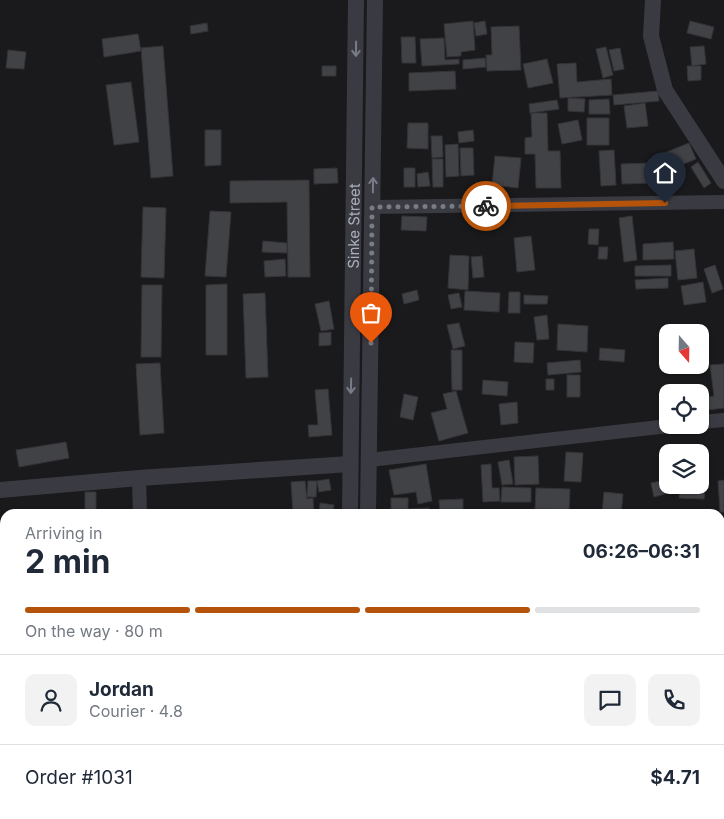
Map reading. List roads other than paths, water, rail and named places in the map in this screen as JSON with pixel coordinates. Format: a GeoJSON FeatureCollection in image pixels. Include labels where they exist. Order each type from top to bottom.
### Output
{"type":"FeatureCollection","features":[{"type":"Feature","properties":{"kind":"street","name":"Sinke Street"},"geometry":{"type":"LineString","coordinates":[[350,509],[356,0]]}},
{"type":"Feature","properties":{"kind":"street","name":"Sinke Street"},"geometry":{"type":"LineString","coordinates":[[368,509],[375,0]]}},
{"type":"Feature","properties":{"kind":"street"},"geometry":{"type":"LineString","coordinates":[[653,0],[651,36],[665,90],[724,181]]}},
{"type":"Feature","properties":{"kind":"street"},"geometry":{"type":"LineString","coordinates":[[372,207],[724,202]]}},
{"type":"Feature","properties":{"kind":"street"},"geometry":{"type":"LineString","coordinates":[[709,421],[724,420]]}},
{"type":"Feature","properties":{"kind":"street"},"geometry":{"type":"LineString","coordinates":[[369,460],[659,427]]}},
{"type":"Feature","properties":{"kind":"street"},"geometry":{"type":"LineString","coordinates":[[0,490],[139,478],[350,464]]}},
{"type":"Feature","properties":{"kind":"street"},"geometry":{"type":"LineString","coordinates":[[139,478],[140,509]]}}]}
